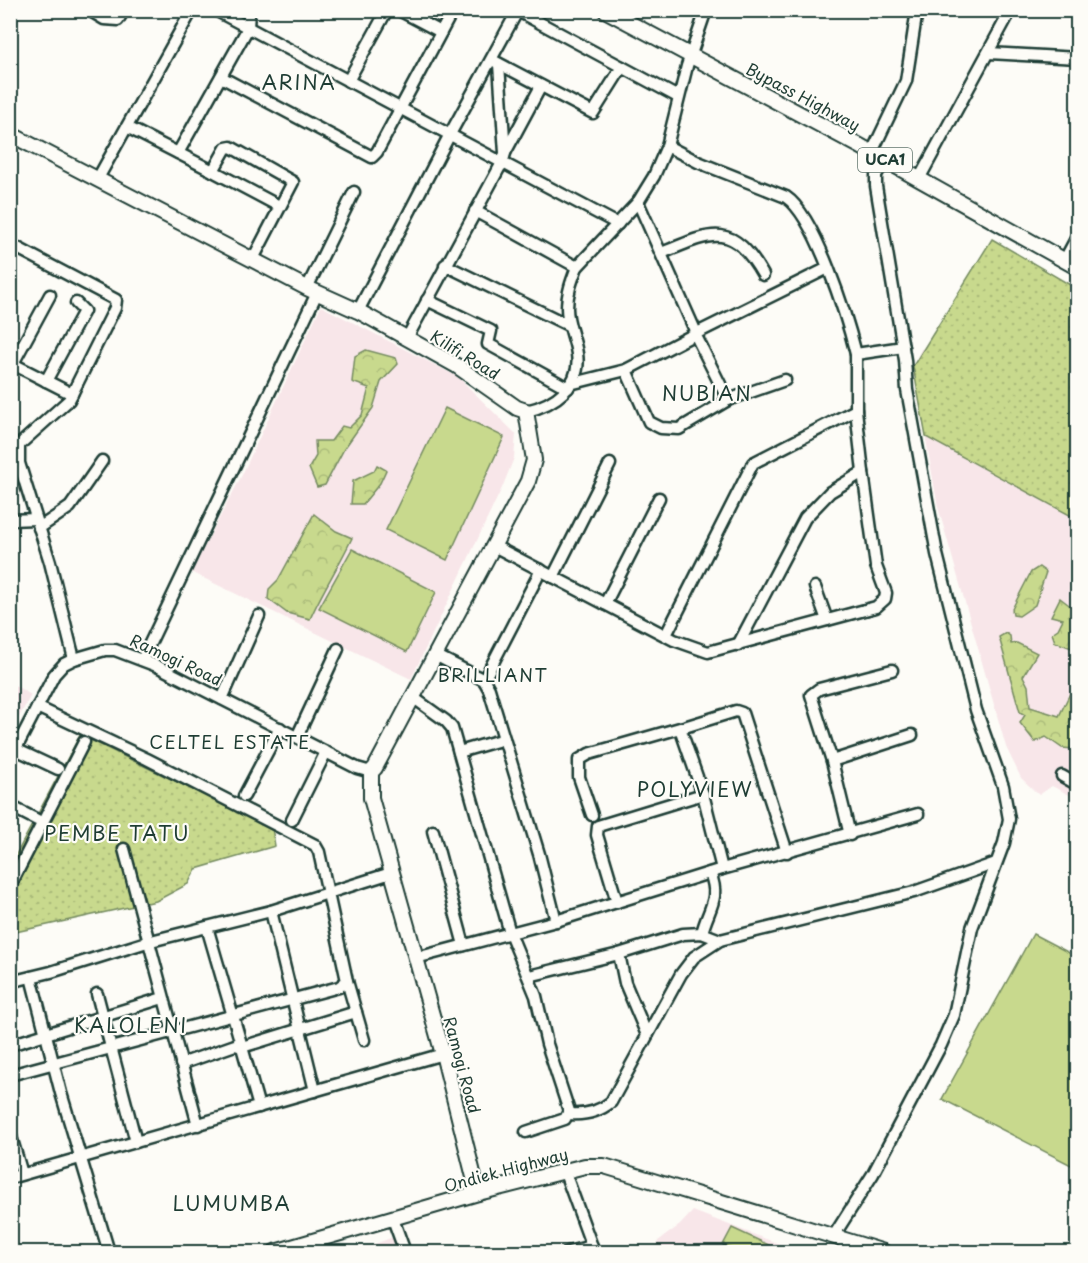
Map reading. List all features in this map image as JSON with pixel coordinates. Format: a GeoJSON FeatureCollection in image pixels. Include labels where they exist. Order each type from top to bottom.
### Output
{"type":"FeatureCollection","features":[{"type":"Feature","properties":{"kind":"main road","name":"Bypass Highway"},"geometry":{"type":"LineString","coordinates":[[605,10],[872,152],[1077,268]]}},
{"type":"Feature","properties":{"kind":"main road","name":"Kilifi Road"},"geometry":{"type":"LineString","coordinates":[[10,134],[312,290],[358,311],[457,366],[517,408],[526,411]]}},
{"type":"Feature","properties":{"kind":"main road"},"geometry":{"type":"LineString","coordinates":[[370,772],[375,768],[414,699],[531,473],[534,460],[526,411]]}},
{"type":"Feature","properties":{"kind":"main road","name":"Ramogi Road"},"geometry":{"type":"LineString","coordinates":[[370,772],[371,798],[443,1054],[478,1193]]}},
{"type":"Feature","properties":{"kind":"main road","name":"Ondiek Highway"},"geometry":{"type":"LineString","coordinates":[[275,1252],[564,1170],[585,1166],[604,1166],[884,1252]]}},
{"type":"Feature","properties":{"kind":"street"},"geometry":{"type":"LineString","coordinates":[[89,10],[112,21],[118,20],[124,10]]}},
{"type":"Feature","properties":{"kind":"street"},"geometry":{"type":"LineString","coordinates":[[97,180],[192,10]]}},
{"type":"Feature","properties":{"kind":"street"},"geometry":{"type":"LineString","coordinates":[[215,10],[399,110],[618,224]]}},
{"type":"Feature","properties":{"kind":"street"},"geometry":{"type":"LineString","coordinates":[[178,153],[248,28],[249,10]]}},
{"type":"Feature","properties":{"kind":"street"},"geometry":{"type":"LineString","coordinates":[[348,81],[387,10]]}},
{"type":"Feature","properties":{"kind":"street"},"geometry":{"type":"LineString","coordinates":[[399,10],[441,32]]}},
{"type":"Feature","properties":{"kind":"street"},"geometry":{"type":"LineString","coordinates":[[221,77],[372,157],[377,152],[453,10]]}},
{"type":"Feature","properties":{"kind":"street"},"geometry":{"type":"LineString","coordinates":[[526,411],[539,408],[559,398],[569,386],[578,366],[577,353],[568,325],[568,293],[577,267],[638,202],[667,146],[678,98],[706,10]]}},
{"type":"Feature","properties":{"kind":"street"},"geometry":{"type":"LineString","coordinates":[[872,152],[906,81],[917,10]]}},
{"type":"Feature","properties":{"kind":"street"},"geometry":{"type":"LineString","coordinates":[[919,179],[1011,10]]}},
{"type":"Feature","properties":{"kind":"street"},"geometry":{"type":"LineString","coordinates":[[358,311],[449,136],[495,62],[518,11],[678,98]]}},
{"type":"Feature","properties":{"kind":"street"},"geometry":{"type":"LineString","coordinates":[[989,53],[1077,58]]}},
{"type":"Feature","properties":{"kind":"street"},"geometry":{"type":"LineString","coordinates":[[495,62],[593,113],[600,106],[622,67]]}},
{"type":"Feature","properties":{"kind":"street"},"geometry":{"type":"LineString","coordinates":[[495,62],[505,153]]}},
{"type":"Feature","properties":{"kind":"street"},"geometry":{"type":"LineString","coordinates":[[407,338],[502,164],[505,153],[541,86]]}},
{"type":"Feature","properties":{"kind":"street"},"geometry":{"type":"LineString","coordinates":[[127,128],[279,206]]}},
{"type":"Feature","properties":{"kind":"street"},"geometry":{"type":"LineString","coordinates":[[494,546],[666,635],[708,652],[876,607],[885,599],[886,592],[876,566],[863,472],[856,410],[856,354],[847,315],[806,221],[790,200],[698,162],[667,146]]}},
{"type":"Feature","properties":{"kind":"street"},"geometry":{"type":"LineString","coordinates":[[213,171],[224,150],[231,147],[291,178],[292,184],[253,259]]}},
{"type":"Feature","properties":{"kind":"street"},"geometry":{"type":"LineString","coordinates":[[833,1237],[873,1174],[942,1045],[954,1015],[972,928],[1007,830],[1008,807],[976,710],[937,554],[907,390],[903,347],[876,186],[876,175],[885,160]]}},
{"type":"Feature","properties":{"kind":"street"},"geometry":{"type":"LineString","coordinates":[[142,660],[312,290],[354,192]]}},
{"type":"Feature","properties":{"kind":"street"},"geometry":{"type":"LineString","coordinates":[[638,202],[694,328],[694,334],[728,400]]}},
{"type":"Feature","properties":{"kind":"street"},"geometry":{"type":"LineString","coordinates":[[475,211],[577,267]]}},
{"type":"Feature","properties":{"kind":"street"},"geometry":{"type":"LineString","coordinates":[[1064,261],[1077,235]]}},
{"type":"Feature","properties":{"kind":"street"},"geometry":{"type":"LineString","coordinates":[[662,253],[701,236],[723,236],[748,251],[763,275]]}},
{"type":"Feature","properties":{"kind":"street"},"geometry":{"type":"LineString","coordinates":[[10,244],[116,300],[115,308],[69,400],[19,445],[19,463],[38,523],[74,658],[64,664],[54,675],[13,748],[10,760]]}},
{"type":"Feature","properties":{"kind":"street"},"geometry":{"type":"LineString","coordinates":[[445,265],[568,325]]}},
{"type":"Feature","properties":{"kind":"street"},"geometry":{"type":"LineString","coordinates":[[427,300],[491,331],[488,344],[569,386],[626,370],[826,269]]}},
{"type":"Feature","properties":{"kind":"street"},"geometry":{"type":"LineString","coordinates":[[50,295],[12,366],[72,394]]}},
{"type":"Feature","properties":{"kind":"street"},"geometry":{"type":"LineString","coordinates":[[46,381],[84,311],[76,303]]}},
{"type":"Feature","properties":{"kind":"street"},"geometry":{"type":"LineString","coordinates":[[856,354],[903,347]]}},
{"type":"Feature","properties":{"kind":"street"},"geometry":{"type":"LineString","coordinates":[[626,370],[649,422],[661,428],[679,429],[728,400],[785,380]]}},
{"type":"Feature","properties":{"kind":"street"},"geometry":{"type":"LineString","coordinates":[[666,635],[753,463],[856,410]]}},
{"type":"Feature","properties":{"kind":"street"},"geometry":{"type":"LineString","coordinates":[[10,520],[38,523],[70,507],[102,461]]}},
{"type":"Feature","properties":{"kind":"street"},"geometry":{"type":"LineString","coordinates":[[554,577],[610,464]]}},
{"type":"Feature","properties":{"kind":"street"},"geometry":{"type":"LineString","coordinates":[[738,645],[805,518],[830,492],[863,472]]}},
{"type":"Feature","properties":{"kind":"street"},"geometry":{"type":"LineString","coordinates":[[605,604],[659,498]]}},
{"type":"Feature","properties":{"kind":"street"},"geometry":{"type":"LineString","coordinates":[[484,680],[541,570]]}},
{"type":"Feature","properties":{"kind":"street"},"geometry":{"type":"LineString","coordinates":[[815,587],[827,620]]}},
{"type":"Feature","properties":{"kind":"street"},"geometry":{"type":"LineString","coordinates":[[222,699],[260,616]]}},
{"type":"Feature","properties":{"kind":"street"},"geometry":{"type":"LineString","coordinates":[[297,737],[338,649]]}},
{"type":"Feature","properties":{"kind":"street","name":"Ramogi Road"},"geometry":{"type":"LineString","coordinates":[[74,658],[115,650],[142,660],[370,772]]}},
{"type":"Feature","properties":{"kind":"street"},"geometry":{"type":"LineString","coordinates":[[437,656],[484,680],[504,739],[556,921]]}},
{"type":"Feature","properties":{"kind":"street"},"geometry":{"type":"LineString","coordinates":[[850,835],[832,761],[811,694],[819,689],[892,670]]}},
{"type":"Feature","properties":{"kind":"street"},"geometry":{"type":"LineString","coordinates":[[414,699],[449,724],[510,933],[529,976],[570,1114]]}},
{"type":"Feature","properties":{"kind":"street"},"geometry":{"type":"LineString","coordinates":[[37,707],[147,759],[315,845],[320,852],[347,981],[364,1040]]}},
{"type":"Feature","properties":{"kind":"street"},"geometry":{"type":"LineString","coordinates":[[592,815],[579,777],[579,760],[589,754],[736,711],[742,712],[787,852]]}},
{"type":"Feature","properties":{"kind":"street"},"geometry":{"type":"LineString","coordinates":[[244,796],[280,728]]}},
{"type":"Feature","properties":{"kind":"street"},"geometry":{"type":"LineString","coordinates":[[681,728],[703,794],[722,869]]}},
{"type":"Feature","properties":{"kind":"street"},"geometry":{"type":"LineString","coordinates":[[832,761],[912,735]]}},
{"type":"Feature","properties":{"kind":"street"},"geometry":{"type":"LineString","coordinates":[[459,752],[504,739]]}},
{"type":"Feature","properties":{"kind":"street"},"geometry":{"type":"LineString","coordinates":[[10,885],[15,866],[43,823],[84,742]]}},
{"type":"Feature","properties":{"kind":"street"},"geometry":{"type":"LineString","coordinates":[[13,748],[58,770]]}},
{"type":"Feature","properties":{"kind":"street"},"geometry":{"type":"LineString","coordinates":[[292,820],[326,752]]}},
{"type":"Feature","properties":{"kind":"street"},"geometry":{"type":"LineString","coordinates":[[1062,776],[1077,784]]}},
{"type":"Feature","properties":{"kind":"street"},"geometry":{"type":"LineString","coordinates":[[617,902],[597,835],[598,826],[703,794]]}},
{"type":"Feature","properties":{"kind":"street"},"geometry":{"type":"LineString","coordinates":[[10,806],[43,823]]}},
{"type":"Feature","properties":{"kind":"street"},"geometry":{"type":"LineString","coordinates":[[416,958],[556,921],[722,869],[850,835],[918,814]]}},
{"type":"Feature","properties":{"kind":"street"},"geometry":{"type":"LineString","coordinates":[[433,831],[464,945]]}},
{"type":"Feature","properties":{"kind":"street"},"geometry":{"type":"LineString","coordinates":[[124,849],[147,942],[198,1125]]}},
{"type":"Feature","properties":{"kind":"street"},"geometry":{"type":"LineString","coordinates":[[526,1132],[565,1119],[570,1114],[588,1114],[603,1109],[611,1102],[688,965],[694,957],[720,940],[914,892],[996,863]]}},
{"type":"Feature","properties":{"kind":"street"},"geometry":{"type":"LineString","coordinates":[[10,982],[147,942],[271,911],[391,873]]}},
{"type":"Feature","properties":{"kind":"street"},"geometry":{"type":"LineString","coordinates":[[702,933],[715,898],[715,886],[710,873]]}},
{"type":"Feature","properties":{"kind":"street"},"geometry":{"type":"LineString","coordinates":[[271,911],[315,1091]]}},
{"type":"Feature","properties":{"kind":"street"},"geometry":{"type":"LineString","coordinates":[[207,927],[259,1107]]}},
{"type":"Feature","properties":{"kind":"street"},"geometry":{"type":"LineString","coordinates":[[529,976],[619,954],[683,934],[702,933],[720,940]]}},
{"type":"Feature","properties":{"kind":"street"},"geometry":{"type":"LineString","coordinates":[[619,954],[625,982],[647,1035]]}},
{"type":"Feature","properties":{"kind":"street"},"geometry":{"type":"LineString","coordinates":[[31,977],[109,1252]]}},
{"type":"Feature","properties":{"kind":"street"},"geometry":{"type":"LineString","coordinates":[[10,1075],[339,987],[347,981]]}},
{"type":"Feature","properties":{"kind":"street"},"geometry":{"type":"LineString","coordinates":[[97,994],[136,1142]]}},
{"type":"Feature","properties":{"kind":"street"},"geometry":{"type":"LineString","coordinates":[[10,1045],[163,998]]}},
{"type":"Feature","properties":{"kind":"street"},"geometry":{"type":"LineString","coordinates":[[181,1064],[235,1046],[242,1047],[356,1012]]}},
{"type":"Feature","properties":{"kind":"street"},"geometry":{"type":"LineString","coordinates":[[10,1178],[443,1054]]}},
{"type":"Feature","properties":{"kind":"street"},"geometry":{"type":"LineString","coordinates":[[10,1133],[22,1174]]}},
{"type":"Feature","properties":{"kind":"street"},"geometry":{"type":"LineString","coordinates":[[564,1170],[593,1250],[568,1252]]}},
{"type":"Feature","properties":{"kind":"street"},"geometry":{"type":"LineString","coordinates":[[393,1219],[405,1252]]}},
{"type":"Feature","properties":{"kind":"shaded area"},"geometry":{"type":"Polygon","coordinates":[[[1077,302],[1077,799],[1052,786],[1039,795],[1021,778],[1006,747],[938,507],[913,367],[921,349],[1077,302]]]}},
{"type":"Feature","properties":{"kind":"shaded area"},"geometry":{"type":"Polygon","coordinates":[[[321,306],[458,377],[516,434],[514,458],[502,488],[411,679],[191,572],[241,477],[321,306]]]}},
{"type":"Feature","properties":{"kind":"shaded area"},"geometry":{"type":"Polygon","coordinates":[[[11,683],[31,695],[11,732],[11,683]]]}},
{"type":"Feature","properties":{"kind":"shaded area"},"geometry":{"type":"Polygon","coordinates":[[[693,1211],[800,1252],[653,1252],[658,1241],[680,1225],[693,1211]]]}},
{"type":"Feature","properties":{"kind":"shaded area"},"geometry":{"type":"Polygon","coordinates":[[[393,1237],[398,1252],[355,1252],[393,1237]]]}},
{"type":"Feature","properties":{"kind":"green space"},"geometry":{"type":"Polygon","coordinates":[[[992,239],[1077,289],[1077,519],[926,437],[913,366],[992,239]]]}},
{"type":"Feature","properties":{"kind":"green space"},"geometry":{"type":"Polygon","coordinates":[[[366,350],[396,358],[398,364],[381,382],[373,408],[344,449],[325,485],[317,487],[309,468],[316,456],[315,441],[331,441],[342,426],[349,428],[362,415],[369,388],[352,382],[355,356],[366,350]]]}},
{"type":"Feature","properties":{"kind":"green space"},"geometry":{"type":"Polygon","coordinates":[[[445,408],[504,437],[447,560],[386,530],[445,408]]]}},
{"type":"Feature","properties":{"kind":"green space"},"geometry":{"type":"Polygon","coordinates":[[[377,465],[386,470],[380,483],[363,504],[351,504],[353,481],[374,471],[377,465]]]}},
{"type":"Feature","properties":{"kind":"green space"},"geometry":{"type":"Polygon","coordinates":[[[314,514],[336,531],[352,538],[310,619],[287,613],[268,599],[269,589],[278,580],[314,514]]]}},
{"type":"Feature","properties":{"kind":"green space"},"geometry":{"type":"Polygon","coordinates":[[[352,549],[436,592],[407,652],[319,608],[352,549]]]}},
{"type":"Feature","properties":{"kind":"green space"},"geometry":{"type":"Polygon","coordinates":[[[1039,567],[1046,572],[1035,605],[1019,616],[1013,615],[1012,609],[1031,572],[1039,567]]]}},
{"type":"Feature","properties":{"kind":"green space"},"geometry":{"type":"Polygon","coordinates":[[[1060,598],[1077,611],[1077,650],[1055,642],[1052,633],[1058,629],[1063,619],[1051,616],[1060,598]]]}},
{"type":"Feature","properties":{"kind":"green space"},"geometry":{"type":"Polygon","coordinates":[[[1006,633],[1010,636],[1011,644],[1017,643],[1037,653],[1023,676],[1028,686],[1030,707],[1059,716],[1077,679],[1078,744],[1074,749],[1062,748],[1046,737],[1035,742],[1020,723],[1025,715],[1020,712],[999,637],[1006,633]]]}},
{"type":"Feature","properties":{"kind":"green space"},"geometry":{"type":"Polygon","coordinates":[[[80,735],[272,828],[275,846],[196,869],[188,884],[156,901],[11,933],[10,866],[80,735]]]}},
{"type":"Feature","properties":{"kind":"green space"},"geometry":{"type":"Polygon","coordinates":[[[1033,934],[1077,957],[1077,1168],[942,1099],[1033,934]]]}},
{"type":"Feature","properties":{"kind":"green space"},"geometry":{"type":"Polygon","coordinates":[[[732,1228],[771,1246],[768,1252],[739,1252],[723,1245],[732,1228]]]}},
{"type":"Feature","properties":{"kind":"district","name":"ARINA"},"geometry":{"type":"Point","coordinates":[299,83]}},
{"type":"Feature","properties":{"kind":"district","name":"NUBIAN"},"geometry":{"type":"Point","coordinates":[707,394]}},
{"type":"Feature","properties":{"kind":"district","name":"BRILLIANT"},"geometry":{"type":"Point","coordinates":[493,676]}},
{"type":"Feature","properties":{"kind":"district","name":"CELTEL ESTATE"},"geometry":{"type":"Point","coordinates":[230,743]}},
{"type":"Feature","properties":{"kind":"district","name":"POLYVIEW"},"geometry":{"type":"Point","coordinates":[695,790]}},
{"type":"Feature","properties":{"kind":"district","name":"PEMBE TATU"},"geometry":{"type":"Point","coordinates":[117,834]}},
{"type":"Feature","properties":{"kind":"district","name":"KALOLENI"},"geometry":{"type":"Point","coordinates":[131,1026]}},
{"type":"Feature","properties":{"kind":"district","name":"LUMUMBA"},"geometry":{"type":"Point","coordinates":[232,1204]}}]}
